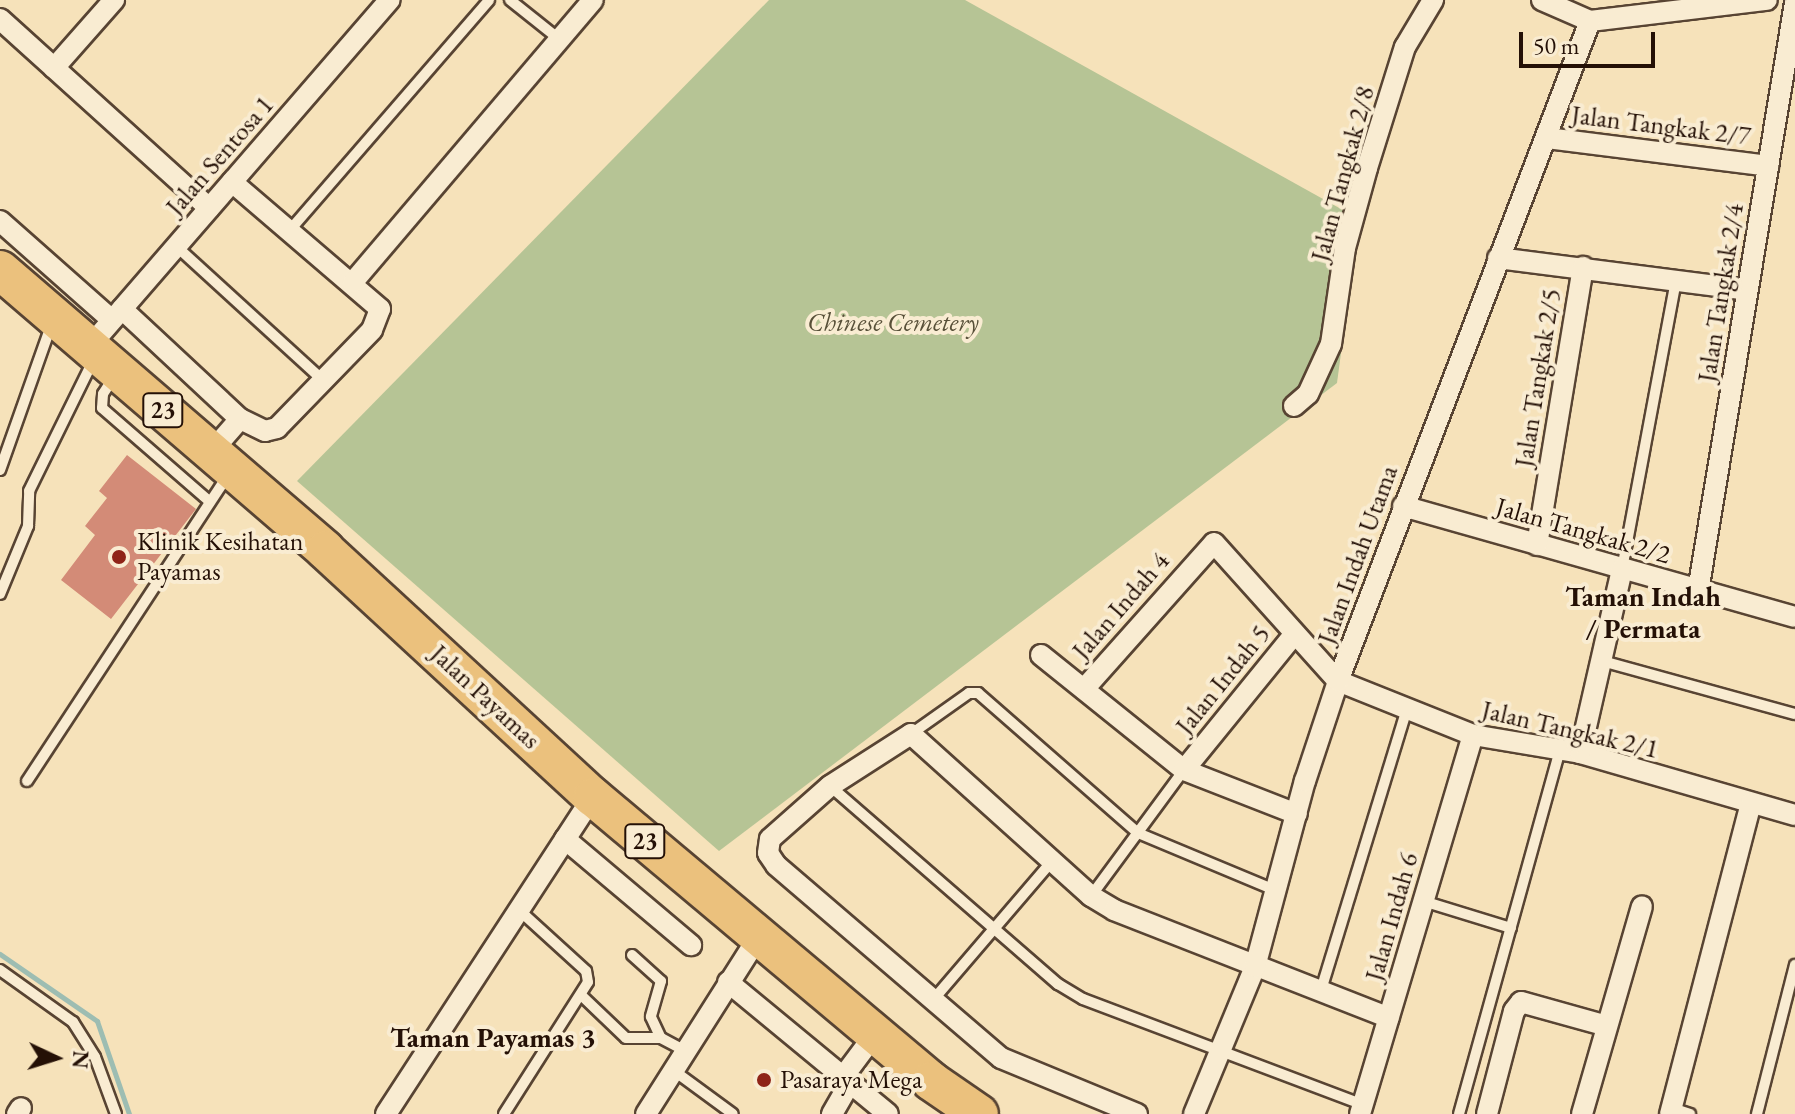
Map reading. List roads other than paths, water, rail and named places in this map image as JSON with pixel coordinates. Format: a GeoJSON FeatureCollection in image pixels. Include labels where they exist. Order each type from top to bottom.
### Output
{"type":"FeatureCollection","features":[{"type":"Feature","properties":{"kind":"highway","name":"Jalan Payamas"},"geometry":{"type":"LineString","coordinates":[[0,270],[55,317],[108,340],[221,460],[593,797],[953,1099],[979,1114]]}},
{"type":"Feature","properties":{"kind":"street"},"geometry":{"type":"LineString","coordinates":[[54,68],[114,0]]}},
{"type":"Feature","properties":{"kind":"street","name":"Jalan Sentosa 1"},"geometry":{"type":"LineString","coordinates":[[108,340],[176,246],[390,0]]}},
{"type":"Feature","properties":{"kind":"street"},"geometry":{"type":"LineString","coordinates":[[353,282],[593,0]]}},
{"type":"Feature","properties":{"kind":"street","name":"Jalan Tangkak 2/8"},"geometry":{"type":"LineString","coordinates":[[1294,406],[1308,394],[1331,344],[1345,248],[1367,168],[1405,47],[1433,0]]}},
{"type":"Feature","properties":{"kind":"street"},"geometry":{"type":"LineString","coordinates":[[1542,0],[1590,21],[1663,6],[1767,0]]}},
{"type":"Feature","properties":{"kind":"street","name":"Jalan Tangkak 2/4"},"geometry":{"type":"LineString","coordinates":[[1698,591],[1795,3]]}},
{"type":"Feature","properties":{"kind":"street"},"geometry":{"type":"LineString","coordinates":[[0,19],[209,208]]}},
{"type":"Feature","properties":{"kind":"street","name":"Jalan Indah Utama"},"geometry":{"type":"LineString","coordinates":[[1194,1114],[1255,967],[1338,681],[1590,21]]}},
{"type":"Feature","properties":{"kind":"street","name":"Jalan Tangkak 2/7"},"geometry":{"type":"LineString","coordinates":[[1547,138],[1768,166]]}},
{"type":"Feature","properties":{"kind":"street"},"geometry":{"type":"LineString","coordinates":[[0,221],[108,340],[265,431],[277,428],[324,381],[379,316],[380,309],[353,282],[232,182]]}},
{"type":"Feature","properties":{"kind":"street"},"geometry":{"type":"LineString","coordinates":[[1498,258],[1747,290]]}},
{"type":"Feature","properties":{"kind":"street","name":"Jalan Tangkak 2/5"},"geometry":{"type":"LineString","coordinates":[[1537,545],[1583,267]]}},
{"type":"Feature","properties":{"kind":"street"},"geometry":{"type":"LineString","coordinates":[[221,460],[240,419]]}},
{"type":"Feature","properties":{"kind":"street","name":"Jalan Tangkak 2/2"},"geometry":{"type":"LineString","coordinates":[[1403,506],[1795,617]]}},
{"type":"Feature","properties":{"kind":"street","name":"Jalan Indah 4"},"geometry":{"type":"LineString","coordinates":[[1084,689],[1211,543],[1221,545],[1293,636]]}},
{"type":"Feature","properties":{"kind":"street"},"geometry":{"type":"LineString","coordinates":[[1570,751],[1602,661],[1622,569]]}},
{"type":"Feature","properties":{"kind":"street","name":"Jalan Indah 5"},"geometry":{"type":"LineString","coordinates":[[1184,770],[1293,636],[1338,681]]}},
{"type":"Feature","properties":{"kind":"street"},"geometry":{"type":"LineString","coordinates":[[1041,655],[1184,770],[1297,814]]}},
{"type":"Feature","properties":{"kind":"street","name":"Jalan Tangkak 2/1"},"geometry":{"type":"LineString","coordinates":[[1338,681],[1406,712],[1473,735],[1570,751],[1795,815]]}},
{"type":"Feature","properties":{"kind":"street"},"geometry":{"type":"LineString","coordinates":[[1137,1114],[1001,1058],[771,860],[770,839],[830,786],[911,734],[1091,896],[1129,917],[1389,1018]]}},
{"type":"Feature","properties":{"kind":"street","name":"Jalan Indah 6"},"geometry":{"type":"LineString","coordinates":[[1361,1110],[1473,735]]}},
{"type":"Feature","properties":{"kind":"street"},"geometry":{"type":"LineString","coordinates":[[386,1114],[593,797]]}},
{"type":"Feature","properties":{"kind":"street"},"geometry":{"type":"LineString","coordinates":[[1678,1112],[1751,803]]}},
{"type":"Feature","properties":{"kind":"street"},"geometry":{"type":"LineString","coordinates":[[565,839],[691,945]]}},
{"type":"Feature","properties":{"kind":"street"},"geometry":{"type":"LineString","coordinates":[[1582,1114],[1642,906]]}},
{"type":"Feature","properties":{"kind":"street"},"geometry":{"type":"LineString","coordinates":[[646,1114],[759,936]]}},
{"type":"Feature","properties":{"kind":"street"},"geometry":{"type":"LineString","coordinates":[[728,982],[888,1114]]}},
{"type":"Feature","properties":{"kind":"street"},"geometry":{"type":"LineString","coordinates":[[1487,1114],[1514,1011],[1521,1002],[1607,1026]]}},
{"type":"Feature","properties":{"kind":"street"},"geometry":{"type":"LineString","coordinates":[[832,1114],[847,1080],[875,1034]]}},
{"type":"Feature","properties":{"kind":"lane"},"geometry":{"type":"LineString","coordinates":[[290,230],[489,0]]}},
{"type":"Feature","properties":{"kind":"lane"},"geometry":{"type":"LineString","coordinates":[[510,0],[559,39]]}},
{"type":"Feature","properties":{"kind":"lane"},"geometry":{"type":"LineString","coordinates":[[176,246],[324,381]]}},
{"type":"Feature","properties":{"kind":"lane"},"geometry":{"type":"LineString","coordinates":[[1622,569],[1676,280]]}},
{"type":"Feature","properties":{"kind":"lane"},"geometry":{"type":"LineString","coordinates":[[0,470],[55,317]]}},
{"type":"Feature","properties":{"kind":"lane"},"geometry":{"type":"LineString","coordinates":[[108,340],[101,399],[105,412],[210,502]]}},
{"type":"Feature","properties":{"kind":"lane"},"geometry":{"type":"LineString","coordinates":[[0,594],[28,526],[29,491],[108,340]]}},
{"type":"Feature","properties":{"kind":"lane"},"geometry":{"type":"LineString","coordinates":[[27,781],[210,502],[221,460]]}},
{"type":"Feature","properties":{"kind":"lane"},"geometry":{"type":"LineString","coordinates":[[1602,661],[1795,714]]}},
{"type":"Feature","properties":{"kind":"lane"},"geometry":{"type":"LineString","coordinates":[[911,734],[969,693],[978,693],[1138,833],[1277,891]]}},
{"type":"Feature","properties":{"kind":"lane"},"geometry":{"type":"LineString","coordinates":[[1321,990],[1406,712]]}},
{"type":"Feature","properties":{"kind":"lane"},"geometry":{"type":"LineString","coordinates":[[1459,1114],[1511,928],[1570,751]]}},
{"type":"Feature","properties":{"kind":"lane"},"geometry":{"type":"LineString","coordinates":[[1091,896],[1184,770]]}},
{"type":"Feature","properties":{"kind":"lane"},"geometry":{"type":"LineString","coordinates":[[830,786],[1038,972],[1083,999],[1221,1051],[1361,1110]]}},
{"type":"Feature","properties":{"kind":"lane"},"geometry":{"type":"LineString","coordinates":[[933,1000],[1052,861]]}},
{"type":"Feature","properties":{"kind":"lane"},"geometry":{"type":"LineString","coordinates":[[1423,901],[1511,928]]}},
{"type":"Feature","properties":{"kind":"lane"},"geometry":{"type":"LineString","coordinates":[[504,1114],[588,982],[586,971],[519,910]]}},
{"type":"Feature","properties":{"kind":"lane"},"geometry":{"type":"LineString","coordinates":[[632,955],[661,981],[651,1017],[661,1038]]}},
{"type":"Feature","properties":{"kind":"lane"},"geometry":{"type":"LineString","coordinates":[[1757,1114],[1795,965]]}},
{"type":"Feature","properties":{"kind":"lane"},"geometry":{"type":"LineString","coordinates":[[0,970],[41,996],[81,1031],[116,1114]]}},
{"type":"Feature","properties":{"kind":"lane"},"geometry":{"type":"LineString","coordinates":[[581,995],[626,1038],[661,1038],[685,1051]]}},
{"type":"Feature","properties":{"kind":"lane"},"geometry":{"type":"LineString","coordinates":[[673,1070],[733,1114]]}},
{"type":"Feature","properties":{"kind":"waterway"},"geometry":{"type":"LineString","coordinates":[[0,954],[97,1021],[129,1114]]}},
{"type":"Feature","properties":{"kind":"place","name":"Klinik Kesihatan Payamas"},"geometry":{"type":"Point","coordinates":[119,557]}},
{"type":"Feature","properties":{"kind":"place","name":"Pasaraya Mega"},"geometry":{"type":"Point","coordinates":[764,1080]}},
{"type":"Feature","properties":{"kind":"district","name":"Taman Indah / Permata"},"geometry":{"type":"Point","coordinates":[1643,612]}},
{"type":"Feature","properties":{"kind":"district","name":"Taman Payamas 3"},"geometry":{"type":"Point","coordinates":[493,1037]}},
{"type":"Feature","properties":{"kind":"park label","name":"Chinese Cemetery"},"geometry":{"type":"Point","coordinates":[893,323]}}]}
